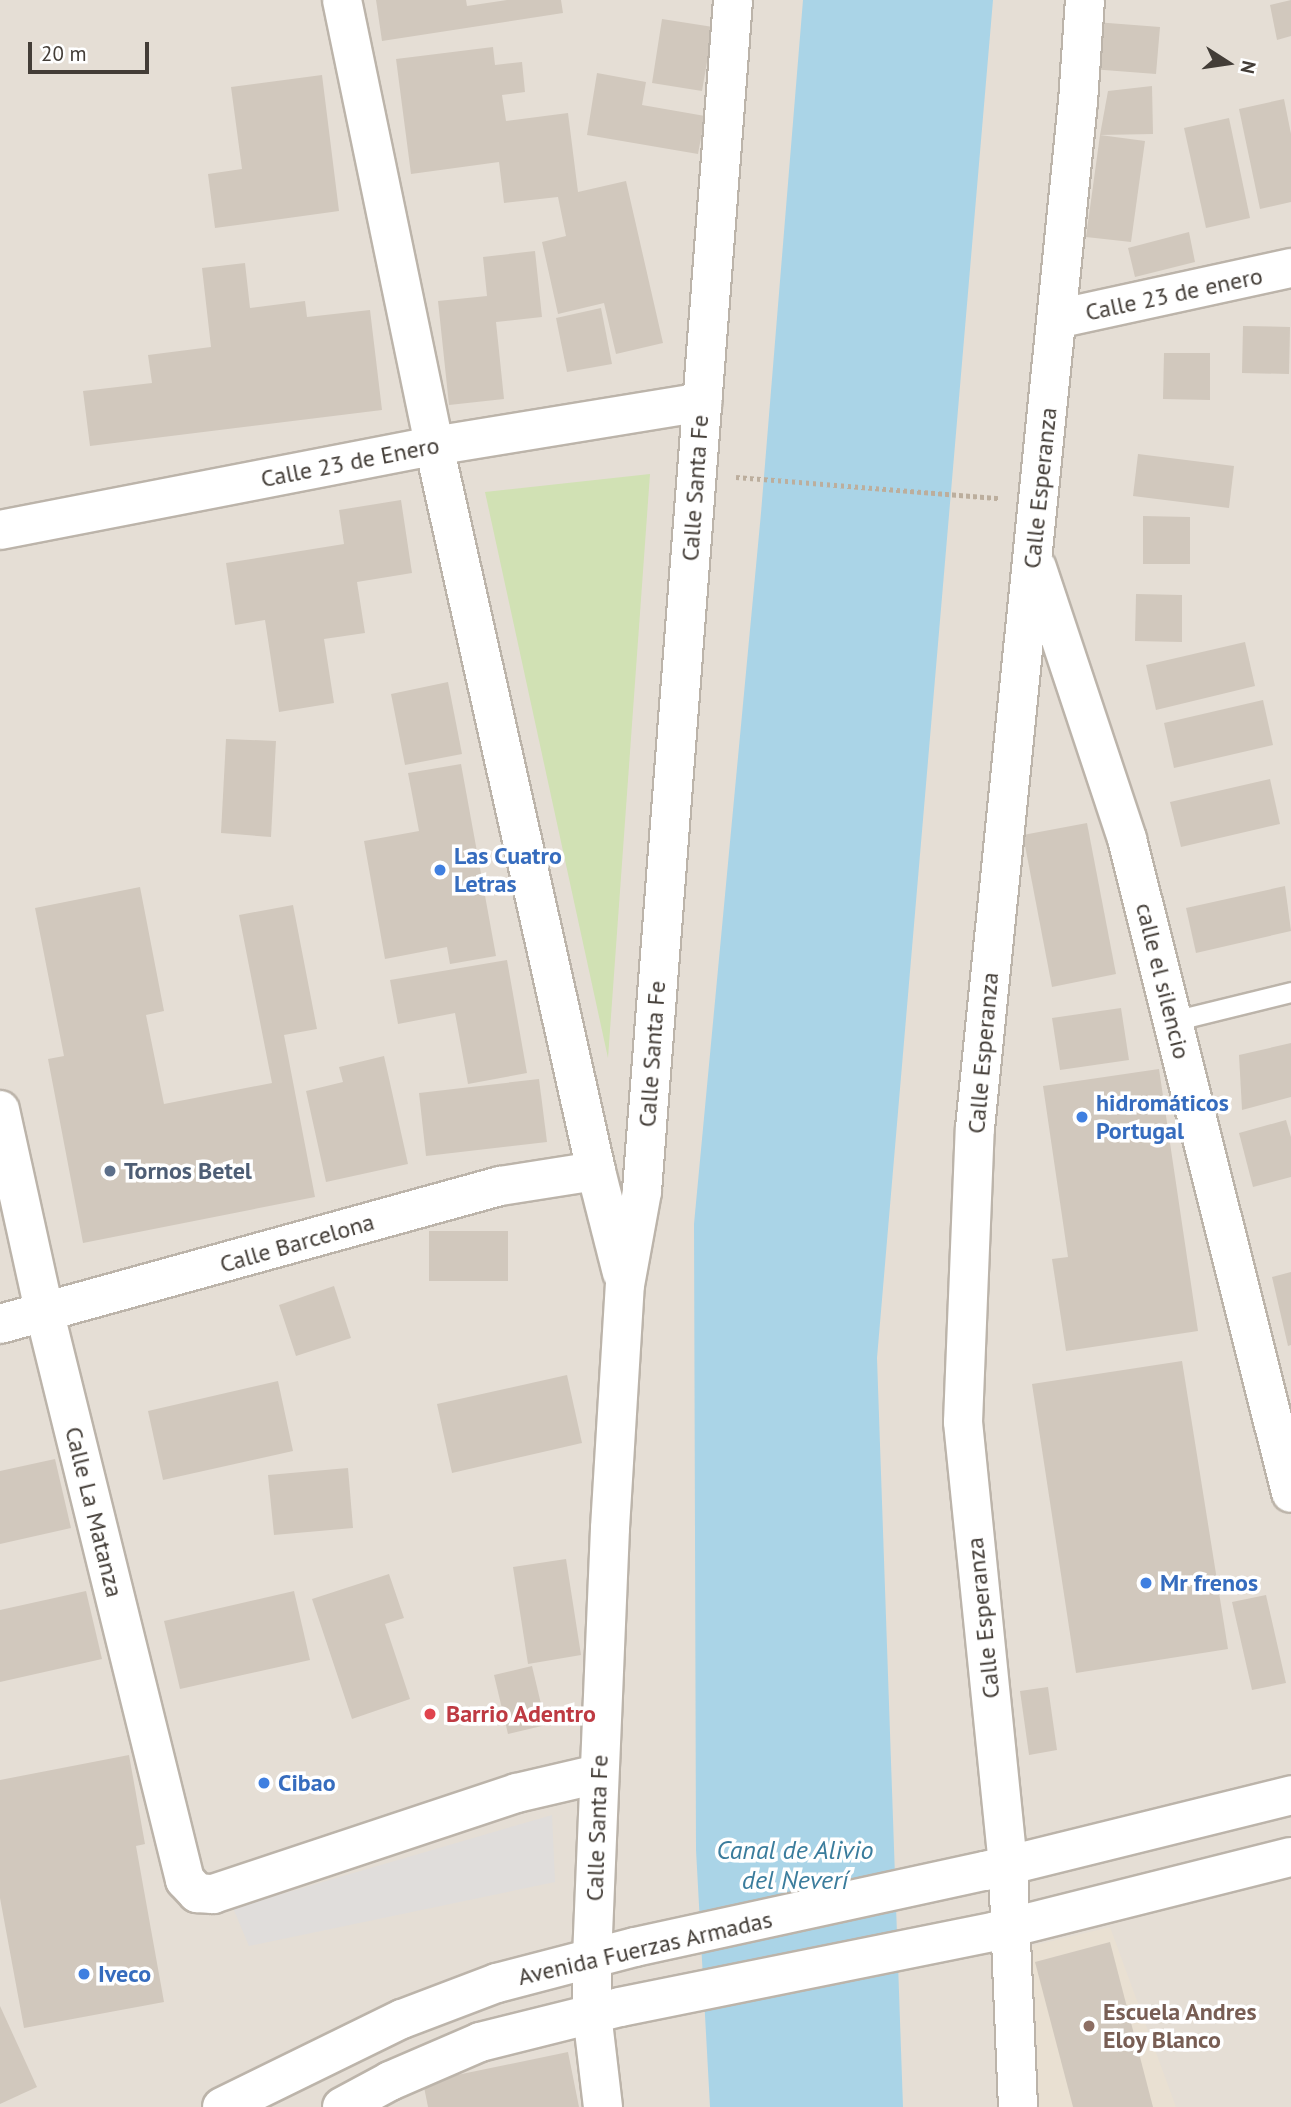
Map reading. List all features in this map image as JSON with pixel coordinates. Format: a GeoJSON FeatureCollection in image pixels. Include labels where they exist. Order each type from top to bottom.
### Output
{"type":"FeatureCollection","features":[{"type":"Feature","properties":{"kind":"street"},"geometry":{"type":"LineString","coordinates":[[342,0],[434,446],[596,1171],[625,1285]]}},
{"type":"Feature","properties":{"kind":"street","name":"Calle Santa Fe"},"geometry":{"type":"LineString","coordinates":[[603,2107],[606,2010],[592,1958],[598,1774],[625,1285],[642,1191],[733,0]]}},
{"type":"Feature","properties":{"kind":"street","name":"Calle Esperanza"},"geometry":{"type":"LineString","coordinates":[[1018,2107],[963,1422],[975,1128],[1057,319],[1085,0]]}},
{"type":"Feature","properties":{"kind":"street","name":"Calle 23 de enero"},"geometry":{"type":"LineString","coordinates":[[1057,319],[1291,268]]}},
{"type":"Feature","properties":{"kind":"street","name":"Calle 23 de Enero"},"geometry":{"type":"LineString","coordinates":[[0,530],[434,446],[702,402]]}},
{"type":"Feature","properties":{"kind":"street","name":"calle el silencio"},"geometry":{"type":"LineString","coordinates":[[1033,556],[1127,839],[1291,1493]]}},
{"type":"Feature","properties":{"kind":"street","name":"Calle La Matanza"},"geometry":{"type":"LineString","coordinates":[[0,1110],[45,1314],[185,1880],[197,1893],[213,1894],[517,1794],[598,1774]]}},
{"type":"Feature","properties":{"kind":"street","name":"Calle Barcelona"},"geometry":{"type":"LineString","coordinates":[[0,1324],[45,1314],[500,1186],[596,1171]]}},
{"type":"Feature","properties":{"kind":"street","name":"Avenida Fuerzas Armadas"},"geometry":{"type":"LineString","coordinates":[[222,2107],[401,2019],[498,1983],[635,1947],[997,1868],[1291,1795]]}},
{"type":"Feature","properties":{"kind":"street"},"geometry":{"type":"LineString","coordinates":[[342,2107],[390,2081],[480,2042],[606,2010],[1004,1928],[1291,1857]]}},
{"type":"Feature","properties":{"kind":"lane"},"geometry":{"type":"LineString","coordinates":[[1173,1021],[1291,992]]}},
{"type":"Feature","properties":{"kind":"path"},"geometry":{"type":"LineString","coordinates":[[696,474],[1038,501]]}},
{"type":"Feature","properties":{"kind":"shaded area"},"geometry":{"type":"Polygon","coordinates":[[[0,0],[1291,0],[1291,2107],[0,2107],[0,0]]]}},
{"type":"Feature","properties":{"kind":"shaded area"},"geometry":{"type":"Polygon","coordinates":[[[552,1815],[555,1882],[249,1946],[233,1908],[552,1815]]]}},
{"type":"Feature","properties":{"kind":"shaded area","name":"Escuela Andres Eloy Blanco"},"geometry":{"type":"Polygon","coordinates":[[[1110,1927],[1176,2107],[1033,2107],[1031,1946],[1110,1927]]]}},
{"type":"Feature","properties":{"kind":"green space"},"geometry":{"type":"Polygon","coordinates":[[[650,474],[608,1058],[485,492],[650,474]]]}},
{"type":"Feature","properties":{"kind":"water","name":"Canal de Alivio del Neverí"},"geometry":{"type":"Polygon","coordinates":[[[803,0],[993,0],[877,1358],[903,2107],[710,2107],[696,1850],[694,1224],[761,513],[803,0]]]}},
{"type":"Feature","properties":{"kind":"building"},"geometry":{"type":"Polygon","coordinates":[[[376,0],[466,0],[467,6],[507,0],[561,0],[563,13],[382,41],[376,0]]]}},
{"type":"Feature","properties":{"kind":"building"},"geometry":{"type":"Polygon","coordinates":[[[1291,0],[1291,36],[1277,40],[1270,5],[1291,0]]]}},
{"type":"Feature","properties":{"kind":"building"},"geometry":{"type":"Polygon","coordinates":[[[662,19],[713,27],[702,91],[652,83],[662,19]]]}},
{"type":"Feature","properties":{"kind":"building"},"geometry":{"type":"Polygon","coordinates":[[[1095,22],[1160,27],[1156,74],[1091,69],[1095,22]]]}},
{"type":"Feature","properties":{"kind":"building"},"geometry":{"type":"Polygon","coordinates":[[[493,47],[495,65],[522,62],[525,92],[502,95],[506,121],[568,113],[578,192],[626,181],[663,343],[616,354],[604,303],[558,314],[542,242],[566,236],[558,197],[504,203],[499,162],[411,174],[396,59],[493,47]]]}},
{"type":"Feature","properties":{"kind":"building"},"geometry":{"type":"Polygon","coordinates":[[[597,73],[646,82],[642,105],[705,116],[698,154],[587,135],[597,73]]]}},
{"type":"Feature","properties":{"kind":"building"},"geometry":{"type":"Polygon","coordinates":[[[322,75],[339,211],[215,228],[208,174],[242,169],[231,87],[322,75]]]}},
{"type":"Feature","properties":{"kind":"building"},"geometry":{"type":"Polygon","coordinates":[[[1152,86],[1153,134],[1100,135],[1108,91],[1152,86]]]}},
{"type":"Feature","properties":{"kind":"building"},"geometry":{"type":"Polygon","coordinates":[[[1284,99],[1291,134],[1291,202],[1260,209],[1239,109],[1284,99]]]}},
{"type":"Feature","properties":{"kind":"building"},"geometry":{"type":"Polygon","coordinates":[[[1229,118],[1250,218],[1206,228],[1184,128],[1229,118]]]}},
{"type":"Feature","properties":{"kind":"building"},"geometry":{"type":"Polygon","coordinates":[[[1100,135],[1145,141],[1131,242],[1086,237],[1100,135]]]}},
{"type":"Feature","properties":{"kind":"building"},"geometry":{"type":"Polygon","coordinates":[[[1189,232],[1195,262],[1135,277],[1128,248],[1189,232]]]}},
{"type":"Feature","properties":{"kind":"building"},"geometry":{"type":"Polygon","coordinates":[[[535,251],[542,317],[496,322],[504,399],[449,405],[438,301],[487,296],[483,257],[535,251]]]}},
{"type":"Feature","properties":{"kind":"building"},"geometry":{"type":"Polygon","coordinates":[[[245,263],[250,308],[305,301],[307,317],[370,310],[382,410],[90,446],[83,391],[152,383],[148,355],[211,347],[202,268],[245,263]]]}},
{"type":"Feature","properties":{"kind":"building"},"geometry":{"type":"Polygon","coordinates":[[[601,308],[612,364],[567,372],[556,318],[601,308]]]}},
{"type":"Feature","properties":{"kind":"building"},"geometry":{"type":"Polygon","coordinates":[[[1243,326],[1290,327],[1289,374],[1242,373],[1243,326]]]}},
{"type":"Feature","properties":{"kind":"building"},"geometry":{"type":"Polygon","coordinates":[[[1164,353],[1210,353],[1210,400],[1163,399],[1164,353]]]}},
{"type":"Feature","properties":{"kind":"building"},"geometry":{"type":"Polygon","coordinates":[[[1138,454],[1234,466],[1229,508],[1133,496],[1138,454]]]}},
{"type":"Feature","properties":{"kind":"building"},"geometry":{"type":"Polygon","coordinates":[[[401,500],[412,573],[357,582],[365,633],[324,639],[334,703],[279,712],[265,620],[235,625],[226,563],[344,544],[339,510],[401,500]]]}},
{"type":"Feature","properties":{"kind":"building"},"geometry":{"type":"Polygon","coordinates":[[[1143,516],[1190,517],[1190,564],[1143,564],[1143,516]]]}},
{"type":"Feature","properties":{"kind":"building"},"geometry":{"type":"Polygon","coordinates":[[[1136,594],[1182,595],[1182,642],[1135,641],[1136,594]]]}},
{"type":"Feature","properties":{"kind":"building"},"geometry":{"type":"Polygon","coordinates":[[[1245,642],[1255,686],[1156,710],[1146,665],[1245,642]]]}},
{"type":"Feature","properties":{"kind":"building"},"geometry":{"type":"Polygon","coordinates":[[[448,682],[462,754],[405,765],[391,694],[448,682]]]}},
{"type":"Feature","properties":{"kind":"building"},"geometry":{"type":"Polygon","coordinates":[[[1263,700],[1273,745],[1174,768],[1164,723],[1263,700]]]}},
{"type":"Feature","properties":{"kind":"building"},"geometry":{"type":"Polygon","coordinates":[[[226,739],[276,741],[271,837],[221,833],[226,739]]]}},
{"type":"Feature","properties":{"kind":"building"},"geometry":{"type":"Polygon","coordinates":[[[461,764],[496,956],[450,964],[447,947],[385,959],[364,841],[419,831],[408,773],[461,764]]]}},
{"type":"Feature","properties":{"kind":"building"},"geometry":{"type":"Polygon","coordinates":[[[1270,779],[1280,824],[1181,847],[1170,802],[1270,779]]]}},
{"type":"Feature","properties":{"kind":"building"},"geometry":{"type":"Polygon","coordinates":[[[1087,823],[1116,974],[1052,987],[1023,835],[1087,823]]]}},
{"type":"Feature","properties":{"kind":"building"},"geometry":{"type":"Polygon","coordinates":[[[1285,886],[1291,931],[1196,953],[1186,908],[1285,886]]]}},
{"type":"Feature","properties":{"kind":"building"},"geometry":{"type":"Polygon","coordinates":[[[140,887],[164,1011],[146,1015],[164,1104],[272,1083],[239,915],[293,905],[317,1029],[284,1035],[315,1197],[83,1243],[48,1059],[64,1056],[35,908],[140,887]]]}},
{"type":"Feature","properties":{"kind":"building"},"geometry":{"type":"Polygon","coordinates":[[[507,960],[527,1073],[468,1084],[455,1013],[398,1024],[390,980],[507,960]]]}},
{"type":"Feature","properties":{"kind":"building"},"geometry":{"type":"Polygon","coordinates":[[[1121,1008],[1129,1060],[1060,1070],[1052,1018],[1121,1008]]]}},
{"type":"Feature","properties":{"kind":"building"},"geometry":{"type":"Polygon","coordinates":[[[1291,1043],[1291,1097],[1242,1110],[1239,1055],[1291,1043]]]}},
{"type":"Feature","properties":{"kind":"building"},"geometry":{"type":"Polygon","coordinates":[[[384,1056],[408,1164],[326,1182],[306,1091],[343,1082],[339,1067],[384,1056]]]}},
{"type":"Feature","properties":{"kind":"building"},"geometry":{"type":"Polygon","coordinates":[[[1159,1069],[1198,1331],[1066,1351],[1052,1259],[1068,1257],[1043,1086],[1159,1069]]]}},
{"type":"Feature","properties":{"kind":"building"},"geometry":{"type":"Polygon","coordinates":[[[539,1079],[547,1142],[426,1156],[419,1093],[539,1079]]]}},
{"type":"Feature","properties":{"kind":"building"},"geometry":{"type":"Polygon","coordinates":[[[1286,1120],[1291,1137],[1291,1177],[1253,1187],[1239,1133],[1286,1120]]]}},
{"type":"Feature","properties":{"kind":"building"},"geometry":{"type":"Polygon","coordinates":[[[429,1231],[508,1231],[508,1281],[429,1281],[429,1231]]]}},
{"type":"Feature","properties":{"kind":"building"},"geometry":{"type":"Polygon","coordinates":[[[1291,1272],[1291,1345],[1288,1346],[1272,1277],[1291,1272]]]}},
{"type":"Feature","properties":{"kind":"building"},"geometry":{"type":"Polygon","coordinates":[[[334,1286],[351,1338],[296,1356],[279,1305],[334,1286]]]}},
{"type":"Feature","properties":{"kind":"building"},"geometry":{"type":"Polygon","coordinates":[[[1182,1361],[1228,1649],[1076,1673],[1032,1384],[1182,1361]]]}},
{"type":"Feature","properties":{"kind":"building"},"geometry":{"type":"Polygon","coordinates":[[[567,1375],[582,1443],[452,1473],[437,1404],[567,1375]]]}},
{"type":"Feature","properties":{"kind":"building"},"geometry":{"type":"Polygon","coordinates":[[[278,1381],[293,1451],[163,1480],[148,1411],[278,1381]]]}},
{"type":"Feature","properties":{"kind":"building"},"geometry":{"type":"Polygon","coordinates":[[[55,1459],[71,1528],[0,1544],[0,1471],[55,1459]]]}},
{"type":"Feature","properties":{"kind":"building"},"geometry":{"type":"Polygon","coordinates":[[[348,1468],[353,1528],[274,1535],[268,1475],[348,1468]]]}},
{"type":"Feature","properties":{"kind":"building"},"geometry":{"type":"Polygon","coordinates":[[[566,1559],[581,1655],[528,1664],[513,1567],[566,1559]]]}},
{"type":"Feature","properties":{"kind":"building"},"geometry":{"type":"Polygon","coordinates":[[[389,1574],[404,1618],[385,1624],[410,1699],[352,1719],[312,1599],[389,1574]]]}},
{"type":"Feature","properties":{"kind":"building"},"geometry":{"type":"Polygon","coordinates":[[[86,1591],[102,1659],[0,1682],[0,1610],[86,1591]]]}},
{"type":"Feature","properties":{"kind":"building"},"geometry":{"type":"Polygon","coordinates":[[[294,1591],[310,1660],[180,1689],[164,1621],[294,1591]]]}},
{"type":"Feature","properties":{"kind":"building"},"geometry":{"type":"Polygon","coordinates":[[[1266,1595],[1286,1683],[1252,1690],[1232,1602],[1266,1595]]]}},
{"type":"Feature","properties":{"kind":"building"},"geometry":{"type":"Polygon","coordinates":[[[532,1666],[546,1725],[508,1734],[494,1675],[532,1666]]]}},
{"type":"Feature","properties":{"kind":"building"},"geometry":{"type":"Polygon","coordinates":[[[1048,1687],[1057,1750],[1029,1755],[1020,1691],[1048,1687]]]}},
{"type":"Feature","properties":{"kind":"building"},"geometry":{"type":"Polygon","coordinates":[[[129,1755],[145,1844],[136,1846],[164,2002],[24,2028],[0,1898],[0,1780],[129,1755]]]}},
{"type":"Feature","properties":{"kind":"building","name":"Escuela Andres Eloy Blanco"},"geometry":{"type":"Polygon","coordinates":[[[1110,1942],[1153,2107],[1073,2107],[1035,1962],[1110,1942]]]}},
{"type":"Feature","properties":{"kind":"building"},"geometry":{"type":"Polygon","coordinates":[[[0,2006],[37,2087],[0,2104],[0,2006]]]}},
{"type":"Feature","properties":{"kind":"building"},"geometry":{"type":"Polygon","coordinates":[[[568,2052],[579,2107],[428,2107],[423,2082],[568,2052]]]}},
{"type":"Feature","properties":{"kind":"place","name":"Las Cuatro Letras"},"geometry":{"type":"Point","coordinates":[440,870]}},
{"type":"Feature","properties":{"kind":"place","name":"hidromáticos Portugal"},"geometry":{"type":"Point","coordinates":[1082,1117]}},
{"type":"Feature","properties":{"kind":"place","name":"Tornos Betel"},"geometry":{"type":"Point","coordinates":[110,1171]}},
{"type":"Feature","properties":{"kind":"place","name":"Mr frenos"},"geometry":{"type":"Point","coordinates":[1146,1583]}},
{"type":"Feature","properties":{"kind":"place","name":"Barrio Adentro"},"geometry":{"type":"Point","coordinates":[430,1714]}},
{"type":"Feature","properties":{"kind":"place","name":"Cibao"},"geometry":{"type":"Point","coordinates":[264,1783]}},
{"type":"Feature","properties":{"kind":"place","name":"Iveco"},"geometry":{"type":"Point","coordinates":[84,1974]}},
{"type":"Feature","properties":{"kind":"place","name":"Escuela Andres Eloy Blanco"},"geometry":{"type":"Point","coordinates":[1089,2026]}}]}
